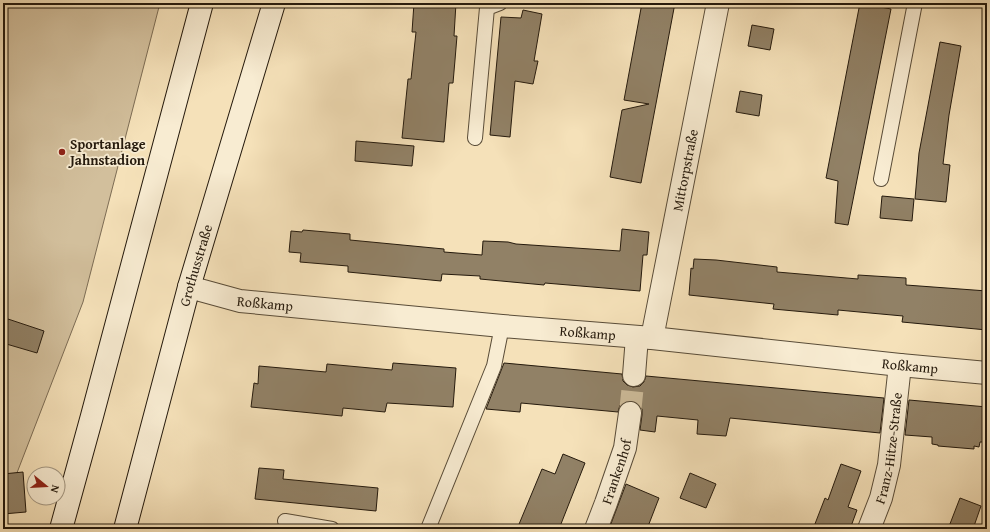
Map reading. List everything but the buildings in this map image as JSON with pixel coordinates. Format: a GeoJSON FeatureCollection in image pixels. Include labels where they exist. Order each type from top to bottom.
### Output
{"type":"FeatureCollection","features":[{"type":"Feature","properties":{"kind":"street"},"geometry":{"type":"LineString","coordinates":[[61,529],[202,3]]}},
{"type":"Feature","properties":{"kind":"street","name":"Grothusstraße"},"geometry":{"type":"LineString","coordinates":[[125,529],[189,287],[274,3]]}},
{"type":"Feature","properties":{"kind":"street","name":"Mittorpstraße"},"geometry":{"type":"LineString","coordinates":[[644,338],[718,3]]}},
{"type":"Feature","properties":{"kind":"street","name":"Roßkamp"},"geometry":{"type":"LineString","coordinates":[[189,287],[240,301],[644,338],[987,374]]}},
{"type":"Feature","properties":{"kind":"street"},"geometry":{"type":"LineString","coordinates":[[634,375],[644,338]]}},
{"type":"Feature","properties":{"kind":"street","name":"Franz-Hitze-Straße"},"geometry":{"type":"LineString","coordinates":[[869,529],[881,498],[889,465],[900,366]]}},
{"type":"Feature","properties":{"kind":"street","name":"Frankenhof"},"geometry":{"type":"LineString","coordinates":[[596,529],[624,448],[630,413]]}},
{"type":"Feature","properties":{"kind":"lane"},"geometry":{"type":"LineString","coordinates":[[475,138],[487,8],[500,3]]}},
{"type":"Feature","properties":{"kind":"lane"},"geometry":{"type":"LineString","coordinates":[[881,179],[915,3]]}},
{"type":"Feature","properties":{"kind":"lane"},"geometry":{"type":"LineString","coordinates":[[428,529],[494,366],[502,326]]}},
{"type":"Feature","properties":{"kind":"lane"},"geometry":{"type":"LineString","coordinates":[[285,521],[332,529]]}},
{"type":"Feature","properties":{"kind":"shaded area","name":"Sportanlage Jahnstadion"},"geometry":{"type":"Polygon","coordinates":[[[3,3],[160,3],[83,302],[3,509],[3,3]]]}},
{"type":"Feature","properties":{"kind":"tunnel"},"geometry":{"type":"LineString","coordinates":[[630,413],[634,375]]}},
{"type":"Feature","properties":{"kind":"place","name":"Sportanlage Jahnstadion"},"geometry":{"type":"Point","coordinates":[62,152]}}]}
